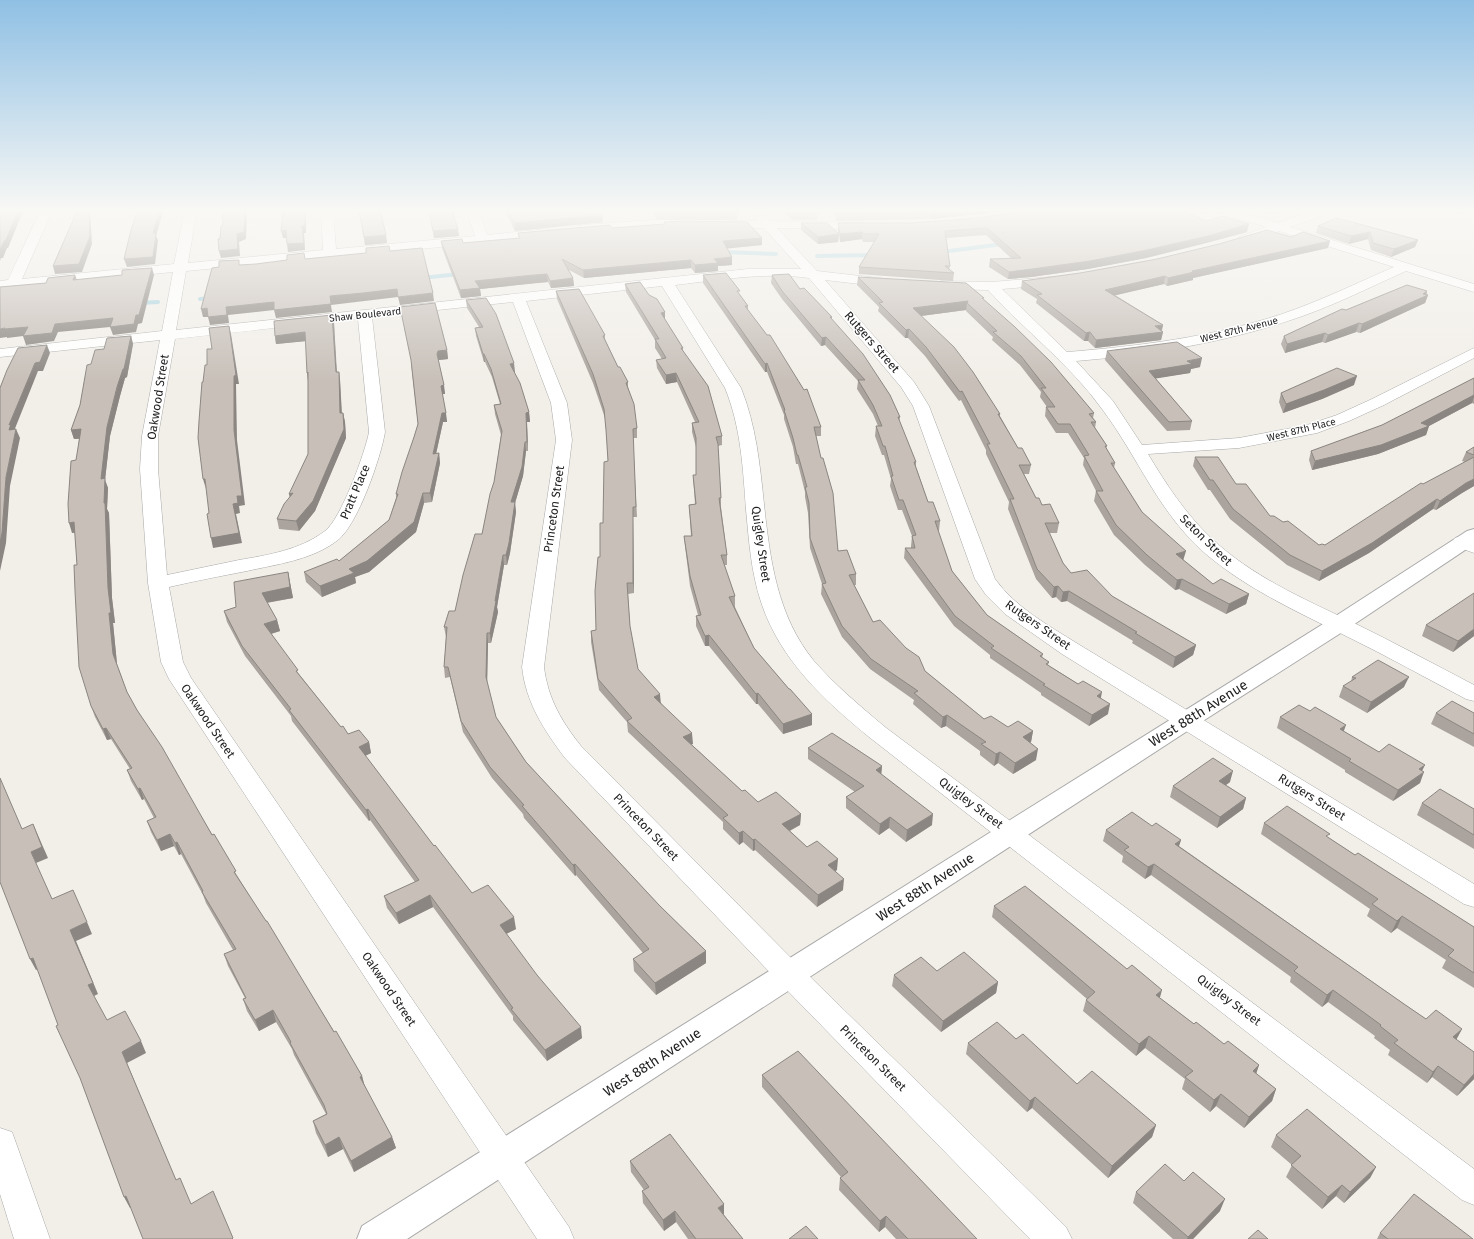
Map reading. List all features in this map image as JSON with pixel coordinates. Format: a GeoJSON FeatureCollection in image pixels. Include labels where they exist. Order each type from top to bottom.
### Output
{"type":"FeatureCollection","features":[{"type":"Feature","properties":{"kind":"street"},"geometry":{"type":"LineString","coordinates":[[13,284],[21,267]]}},
{"type":"Feature","properties":{"kind":"street"},"geometry":{"type":"LineString","coordinates":[[0,285],[193,267]]}},
{"type":"Feature","properties":{"kind":"street","name":"Rutgers Street"},"geometry":{"type":"LineString","coordinates":[[806,267],[896,369],[921,406],[978,562],[993,591],[1026,620],[1474,897]]}},
{"type":"Feature","properties":{"kind":"street"},"geometry":{"type":"LineString","coordinates":[[1405,267],[1474,288]]}},
{"type":"Feature","properties":{"kind":"street","name":"West 87th Avenue"},"geometry":{"type":"LineString","coordinates":[[1064,357],[1147,348],[1210,337],[1248,328],[1295,313],[1405,267]]}},
{"type":"Feature","properties":{"kind":"street","name":"Oakwood Street"},"geometry":{"type":"LineString","coordinates":[[181,268],[150,436],[149,470],[158,584],[172,662],[180,679],[557,1239]]}},
{"type":"Feature","properties":{"kind":"street","name":"Shaw Boulevard"},"geometry":{"type":"LineString","coordinates":[[0,353],[748,273],[780,272],[813,274],[899,284]]}},
{"type":"Feature","properties":{"kind":"street"},"geometry":{"type":"LineString","coordinates":[[926,285],[992,286],[1063,279]]}},
{"type":"Feature","properties":{"kind":"street","name":"Quigley Street"},"geometry":{"type":"LineString","coordinates":[[666,282],[733,388],[739,400],[746,428],[764,576],[776,617],[795,652],[808,669],[843,704],[877,732],[1010,832],[1474,1188]]}},
{"type":"Feature","properties":{"kind":"street","name":"Seton Street"},"geometry":{"type":"LineString","coordinates":[[992,286],[1009,306],[1064,357],[1106,404],[1138,450],[1164,495],[1179,515],[1232,566],[1301,607],[1339,624],[1474,694]]}},
{"type":"Feature","properties":{"kind":"street","name":"Princeton Street"},"geometry":{"type":"LineString","coordinates":[[518,298],[558,403],[563,426],[564,440],[533,667],[537,693],[543,709],[551,723],[574,752],[789,974],[1054,1239]]}},
{"type":"Feature","properties":{"kind":"street","name":"Pratt Place"},"geometry":{"type":"LineString","coordinates":[[158,584],[290,556],[320,543],[340,527],[355,496],[375,442],[377,432],[365,314]]}},
{"type":"Feature","properties":{"kind":"street","name":"West 87th Place"},"geometry":{"type":"LineString","coordinates":[[1138,450],[1239,443],[1310,429],[1336,421],[1364,408],[1474,352]]}},
{"type":"Feature","properties":{"kind":"street","name":"West 88th Avenue"},"geometry":{"type":"LineString","coordinates":[[376,1239],[1010,832],[1470,542]]}},
{"type":"Feature","properties":{"kind":"street"},"geometry":{"type":"LineString","coordinates":[[0,1143],[32,1239]]}},
{"type":"Feature","properties":{"kind":"building"},"geometry":{"type":"Polygon","coordinates":[[[427,267],[433,293],[398,297],[397,289],[330,296],[331,304],[274,310],[274,302],[226,307],[227,315],[208,317],[207,308],[201,309],[212,268],[427,267]]]}},
{"type":"Feature","properties":{"kind":"building"},"geometry":{"type":"Polygon","coordinates":[[[451,267],[567,267],[573,278],[550,281],[547,274],[475,281],[480,288],[460,290],[451,267]]]}},
{"type":"Feature","properties":{"kind":"building"},"geometry":{"type":"Polygon","coordinates":[[[577,267],[617,267],[583,270],[577,267]]]}},
{"type":"Feature","properties":{"kind":"building"},"geometry":{"type":"Polygon","coordinates":[[[859,267],[946,267],[954,273],[859,267]]]}},
{"type":"Feature","properties":{"kind":"building"},"geometry":{"type":"Polygon","coordinates":[[[1001,267],[1047,267],[1009,272],[1001,267]]]}},
{"type":"Feature","properties":{"kind":"building"},"geometry":{"type":"Polygon","coordinates":[[[1114,267],[1211,267],[1168,278],[1165,276],[1105,290],[1163,325],[1155,326],[1163,332],[1096,340],[1090,332],[1086,333],[1037,295],[1042,294],[1022,281],[1114,267]]]}},
{"type":"Feature","properties":{"kind":"building"},"geometry":{"type":"Polygon","coordinates":[[[152,268],[139,315],[136,315],[134,324],[110,327],[113,318],[55,324],[52,333],[23,336],[28,327],[0,329],[0,287],[46,283],[48,278],[75,275],[73,280],[122,275],[122,270],[152,268]]]}},
{"type":"Feature","properties":{"kind":"building"},"geometry":{"type":"Polygon","coordinates":[[[726,273],[740,291],[737,291],[748,306],[745,306],[767,335],[770,335],[804,390],[807,389],[821,427],[814,427],[821,458],[823,458],[833,493],[838,551],[847,550],[856,574],[849,575],[873,622],[880,620],[906,648],[919,657],[925,671],[984,719],[991,716],[1008,727],[1018,721],[1033,731],[1023,737],[1038,749],[1015,763],[1000,752],[996,754],[981,744],[986,742],[947,715],[943,717],[914,693],[918,691],[871,659],[842,626],[822,584],[826,583],[810,538],[809,503],[805,487],[807,487],[785,410],[767,363],[765,364],[703,275],[726,273]]]}},
{"type":"Feature","properties":{"kind":"building"},"geometry":{"type":"Polygon","coordinates":[[[789,274],[800,289],[804,288],[832,317],[830,317],[863,354],[890,395],[900,417],[898,417],[916,462],[914,462],[928,502],[933,502],[940,521],[935,521],[952,571],[987,615],[1043,654],[1040,656],[1049,662],[1046,664],[1078,684],[1083,681],[1102,692],[1097,696],[1110,704],[1092,715],[1043,685],[1045,684],[991,648],[994,646],[955,616],[905,548],[915,548],[912,536],[916,535],[903,500],[899,500],[891,476],[893,476],[885,446],[883,446],[876,426],[882,426],[873,405],[858,380],[865,380],[826,337],[822,338],[782,291],[772,275],[789,274]]]}},
{"type":"Feature","properties":{"kind":"building"},"geometry":{"type":"Polygon","coordinates":[[[858,277],[966,283],[984,298],[982,298],[1051,362],[1094,413],[1089,414],[1096,422],[1091,422],[1107,446],[1105,446],[1115,463],[1111,463],[1142,512],[1186,551],[1176,554],[1213,584],[1221,579],[1249,594],[1229,604],[1182,579],[1177,580],[1147,555],[1116,525],[1096,491],[1103,491],[1084,456],[1089,455],[1070,424],[1058,424],[1046,407],[1055,407],[1041,388],[1046,388],[1021,356],[993,332],[997,331],[967,303],[968,301],[913,308],[954,347],[973,372],[1000,414],[998,414],[1018,448],[1022,448],[1031,465],[1019,465],[1036,498],[1039,498],[1042,505],[1050,504],[1059,523],[1045,523],[1063,563],[1071,573],[1087,570],[1112,596],[1196,645],[1175,657],[1069,591],[1063,592],[1058,586],[1054,587],[1037,569],[1010,499],[1014,499],[987,444],[990,444],[962,391],[960,392],[926,347],[909,329],[906,330],[879,303],[883,302],[858,277]]]}},
{"type":"Feature","properties":{"kind":"building"},"geometry":{"type":"Polygon","coordinates":[[[640,282],[649,295],[657,299],[665,312],[661,313],[683,348],[681,348],[708,386],[722,436],[716,437],[718,444],[721,498],[719,498],[727,555],[721,555],[735,596],[729,597],[754,648],[812,714],[783,724],[758,693],[756,694],[709,635],[705,636],[696,616],[701,615],[690,576],[684,536],[692,536],[689,505],[696,504],[693,475],[696,475],[696,438],[692,423],[699,422],[676,373],[666,375],[656,360],[666,358],[655,339],[659,339],[625,284],[640,282]]]}},
{"type":"Feature","properties":{"kind":"building"},"geometry":{"type":"Polygon","coordinates":[[[1407,285],[1427,291],[1423,294],[1428,295],[1362,324],[1359,323],[1328,335],[1325,333],[1287,344],[1284,336],[1342,309],[1346,310],[1407,285]]]}},
{"type":"Feature","properties":{"kind":"building"},"geometry":{"type":"Polygon","coordinates":[[[579,289],[605,335],[603,336],[618,367],[620,367],[628,382],[626,383],[634,404],[637,428],[633,429],[636,507],[633,507],[633,583],[627,583],[630,626],[638,669],[660,694],[654,697],[692,733],[683,737],[742,791],[745,790],[758,802],[776,792],[801,814],[782,824],[807,847],[817,841],[838,859],[828,865],[844,879],[818,895],[755,839],[753,840],[743,831],[739,833],[723,818],[728,815],[627,721],[632,718],[598,679],[591,631],[596,630],[595,591],[598,557],[600,557],[600,523],[603,523],[604,462],[608,461],[604,409],[593,374],[556,291],[579,289]]]}},
{"type":"Feature","properties":{"kind":"building"},"geometry":{"type":"Polygon","coordinates":[[[486,298],[496,314],[514,363],[510,364],[520,383],[529,412],[526,413],[527,442],[525,442],[522,467],[511,502],[515,502],[509,543],[506,555],[503,555],[490,633],[487,633],[486,677],[496,717],[526,762],[659,905],[706,951],[655,983],[633,959],[649,949],[575,864],[573,865],[522,806],[524,805],[490,767],[461,721],[448,667],[444,667],[447,627],[444,627],[449,611],[455,611],[463,575],[475,534],[482,534],[494,482],[502,431],[494,405],[501,404],[491,369],[483,354],[475,328],[483,327],[466,300],[486,298]]]}},
{"type":"Feature","properties":{"kind":"building"},"geometry":{"type":"Polygon","coordinates":[[[435,303],[447,350],[438,351],[437,354],[444,385],[441,386],[446,413],[442,413],[433,454],[439,453],[430,493],[423,493],[414,522],[367,561],[349,569],[354,573],[320,586],[304,572],[337,559],[339,561],[389,520],[398,494],[396,494],[402,472],[418,424],[411,360],[400,307],[435,303]]]}},
{"type":"Feature","properties":{"kind":"building"},"geometry":{"type":"Polygon","coordinates":[[[332,315],[336,372],[339,372],[340,413],[343,413],[344,429],[313,501],[296,521],[277,519],[284,504],[293,493],[289,494],[308,454],[308,372],[307,373],[305,332],[275,336],[274,321],[332,315]]]}},
{"type":"Feature","properties":{"kind":"building"},"geometry":{"type":"Polygon","coordinates":[[[229,326],[236,375],[234,376],[234,430],[242,496],[237,496],[238,503],[233,504],[239,533],[211,538],[207,514],[209,513],[205,479],[203,479],[198,438],[202,382],[205,365],[207,365],[207,349],[212,349],[209,328],[229,326]]]}},
{"type":"Feature","properties":{"kind":"building"},"geometry":{"type":"Polygon","coordinates":[[[131,336],[124,369],[117,387],[107,427],[101,479],[105,478],[104,503],[108,588],[111,613],[109,613],[113,654],[127,692],[137,710],[162,747],[212,835],[214,834],[236,871],[234,872],[267,921],[334,1032],[336,1031],[362,1076],[360,1077],[392,1137],[351,1161],[339,1137],[325,1145],[313,1121],[327,1114],[324,1105],[273,1010],[255,1020],[243,999],[246,998],[224,954],[236,949],[202,892],[203,891],[177,842],[175,843],[170,834],[157,840],[147,821],[156,817],[140,788],[138,789],[127,770],[132,768],[106,728],[103,729],[91,706],[79,667],[74,565],[77,565],[74,522],[69,523],[68,504],[71,461],[76,460],[81,429],[71,430],[80,405],[87,365],[91,364],[95,350],[104,349],[107,338],[131,336]]]}},
{"type":"Feature","properties":{"kind":"building"},"geometry":{"type":"Polygon","coordinates":[[[1177,342],[1202,358],[1187,361],[1192,364],[1149,371],[1192,421],[1169,422],[1107,351],[1177,342]]]}},
{"type":"Feature","properties":{"kind":"building"},"geometry":{"type":"Polygon","coordinates":[[[47,345],[40,362],[35,363],[9,425],[11,424],[9,430],[16,429],[6,477],[0,543],[0,388],[18,348],[47,345]]]}},
{"type":"Feature","properties":{"kind":"building"},"geometry":{"type":"Polygon","coordinates":[[[1337,368],[1357,376],[1286,404],[1281,393],[1337,368]]]}},
{"type":"Feature","properties":{"kind":"building"},"geometry":{"type":"Polygon","coordinates":[[[1474,378],[1474,395],[1421,423],[1429,426],[1381,445],[1315,461],[1311,451],[1382,425],[1474,378]]]}},
{"type":"Feature","properties":{"kind":"building"},"geometry":{"type":"Polygon","coordinates":[[[1474,447],[1474,455],[1466,452],[1474,447]]]}},
{"type":"Feature","properties":{"kind":"building"},"geometry":{"type":"Polygon","coordinates":[[[1195,457],[1218,457],[1236,484],[1246,484],[1270,516],[1274,516],[1283,522],[1288,521],[1319,545],[1325,545],[1421,483],[1423,484],[1474,457],[1474,479],[1440,501],[1437,499],[1372,543],[1322,571],[1290,555],[1233,509],[1213,480],[1210,480],[1195,457]]]}},
{"type":"Feature","properties":{"kind":"building"},"geometry":{"type":"Polygon","coordinates":[[[288,572],[290,587],[262,593],[277,620],[264,624],[298,670],[296,671],[341,727],[343,726],[348,734],[359,730],[369,742],[359,747],[434,846],[435,845],[472,893],[488,885],[514,917],[500,925],[537,975],[581,1027],[545,1050],[511,1009],[513,1008],[430,895],[396,913],[384,896],[419,880],[368,809],[366,810],[242,646],[224,611],[236,607],[234,582],[288,572]]]}},
{"type":"Feature","properties":{"kind":"building"},"geometry":{"type":"Polygon","coordinates":[[[1474,593],[1474,629],[1458,641],[1426,625],[1474,593]]]}},
{"type":"Feature","properties":{"kind":"building"},"geometry":{"type":"Polygon","coordinates":[[[1378,660],[1409,677],[1371,702],[1343,686],[1356,678],[1352,677],[1378,660]]]}},
{"type":"Feature","properties":{"kind":"building"},"geometry":{"type":"Polygon","coordinates":[[[1452,701],[1474,713],[1474,734],[1436,713],[1452,701]]]}},
{"type":"Feature","properties":{"kind":"building"},"geometry":{"type":"Polygon","coordinates":[[[1299,705],[1310,711],[1315,707],[1346,725],[1340,729],[1379,752],[1389,744],[1425,765],[1419,769],[1424,772],[1398,790],[1349,761],[1351,759],[1280,717],[1299,705]]]}},
{"type":"Feature","properties":{"kind":"building"},"geometry":{"type":"Polygon","coordinates":[[[832,733],[882,766],[876,770],[933,814],[907,830],[890,817],[880,824],[846,797],[864,786],[808,748],[832,733]]]}},
{"type":"Feature","properties":{"kind":"building"},"geometry":{"type":"Polygon","coordinates":[[[1213,758],[1233,771],[1219,781],[1246,798],[1220,817],[1173,786],[1213,758]]]}},
{"type":"Feature","properties":{"kind":"building"},"geometry":{"type":"Polygon","coordinates":[[[0,778],[22,829],[33,824],[42,847],[31,852],[52,899],[73,890],[87,922],[70,930],[93,983],[88,985],[107,1020],[125,1011],[141,1041],[122,1052],[176,1180],[180,1178],[191,1204],[213,1191],[233,1238],[232,1239],[143,1239],[126,1196],[124,1197],[80,1078],[56,1026],[58,1025],[33,958],[30,959],[0,882],[0,778]]]}},
{"type":"Feature","properties":{"kind":"building"},"geometry":{"type":"Polygon","coordinates":[[[1440,789],[1474,809],[1474,835],[1422,803],[1440,789]]]}},
{"type":"Feature","properties":{"kind":"building"},"geometry":{"type":"Polygon","coordinates":[[[1287,806],[1330,834],[1326,836],[1355,855],[1358,853],[1474,927],[1474,973],[1448,956],[1454,950],[1402,916],[1397,921],[1372,904],[1378,899],[1264,823],[1287,806]]]}},
{"type":"Feature","properties":{"kind":"building"},"geometry":{"type":"Polygon","coordinates":[[[1132,812],[1152,826],[1156,823],[1181,840],[1175,844],[1426,1019],[1436,1010],[1462,1029],[1453,1037],[1474,1052],[1474,1074],[1464,1085],[1438,1066],[1433,1072],[1394,1043],[1398,1040],[1380,1026],[1381,1025],[1333,990],[1327,995],[1294,971],[1298,967],[1154,864],[1148,867],[1124,850],[1129,847],[1106,830],[1132,812]]]}},
{"type":"Feature","properties":{"kind":"building"},"geometry":{"type":"Polygon","coordinates":[[[1025,886],[1127,969],[1132,965],[1162,990],[1156,995],[1194,1024],[1196,1022],[1224,1044],[1228,1041],[1259,1065],[1253,1071],[1276,1089],[1249,1117],[1221,1094],[1214,1100],[1185,1077],[1193,1071],[1149,1036],[1139,1044],[1086,1000],[1095,992],[994,906],[1025,886]]]}},
{"type":"Feature","properties":{"kind":"building"},"geometry":{"type":"Polygon","coordinates":[[[964,952],[998,982],[943,1021],[894,975],[921,957],[937,971],[964,952]]]}},
{"type":"Feature","properties":{"kind":"building"},"geometry":{"type":"Polygon","coordinates":[[[997,1022],[1016,1039],[1023,1034],[1077,1084],[1092,1071],[1156,1125],[1112,1166],[1035,1097],[1030,1101],[968,1043],[997,1022]]]}},
{"type":"Feature","properties":{"kind":"building"},"geometry":{"type":"Polygon","coordinates":[[[798,1051],[977,1239],[908,1239],[886,1216],[880,1221],[840,1178],[848,1172],[762,1075],[798,1051]]]}},
{"type":"Feature","properties":{"kind":"building"},"geometry":{"type":"Polygon","coordinates":[[[1307,1109],[1376,1167],[1350,1192],[1342,1185],[1328,1197],[1291,1165],[1301,1156],[1276,1135],[1307,1109]]]}},
{"type":"Feature","properties":{"kind":"building"},"geometry":{"type":"Polygon","coordinates":[[[670,1134],[724,1204],[718,1208],[743,1239],[696,1239],[675,1211],[663,1220],[642,1191],[649,1187],[630,1161],[670,1134]]]}},
{"type":"Feature","properties":{"kind":"building"},"geometry":{"type":"Polygon","coordinates":[[[1165,1164],[1184,1181],[1193,1172],[1225,1199],[1188,1237],[1136,1192],[1165,1164]]]}},
{"type":"Feature","properties":{"kind":"building"},"geometry":{"type":"Polygon","coordinates":[[[1414,1194],[1473,1239],[1388,1239],[1380,1233],[1414,1194]]]}},
{"type":"Feature","properties":{"kind":"building"},"geometry":{"type":"Polygon","coordinates":[[[806,1226],[818,1239],[789,1239],[806,1226]]]}},
{"type":"Feature","properties":{"kind":"building"},"geometry":{"type":"Polygon","coordinates":[[[1258,1230],[1268,1239],[1248,1239],[1258,1230]]]}},
{"type":"Feature","properties":{"kind":"waterway"},"geometry":{"type":"LineString","coordinates":[[421,278],[460,274]]}},
{"type":"Feature","properties":{"kind":"waterway"},"geometry":{"type":"LineString","coordinates":[[200,299],[211,298]]}},
{"type":"Feature","properties":{"kind":"waterway"},"geometry":{"type":"LineString","coordinates":[[140,303],[158,302]]}}]}
